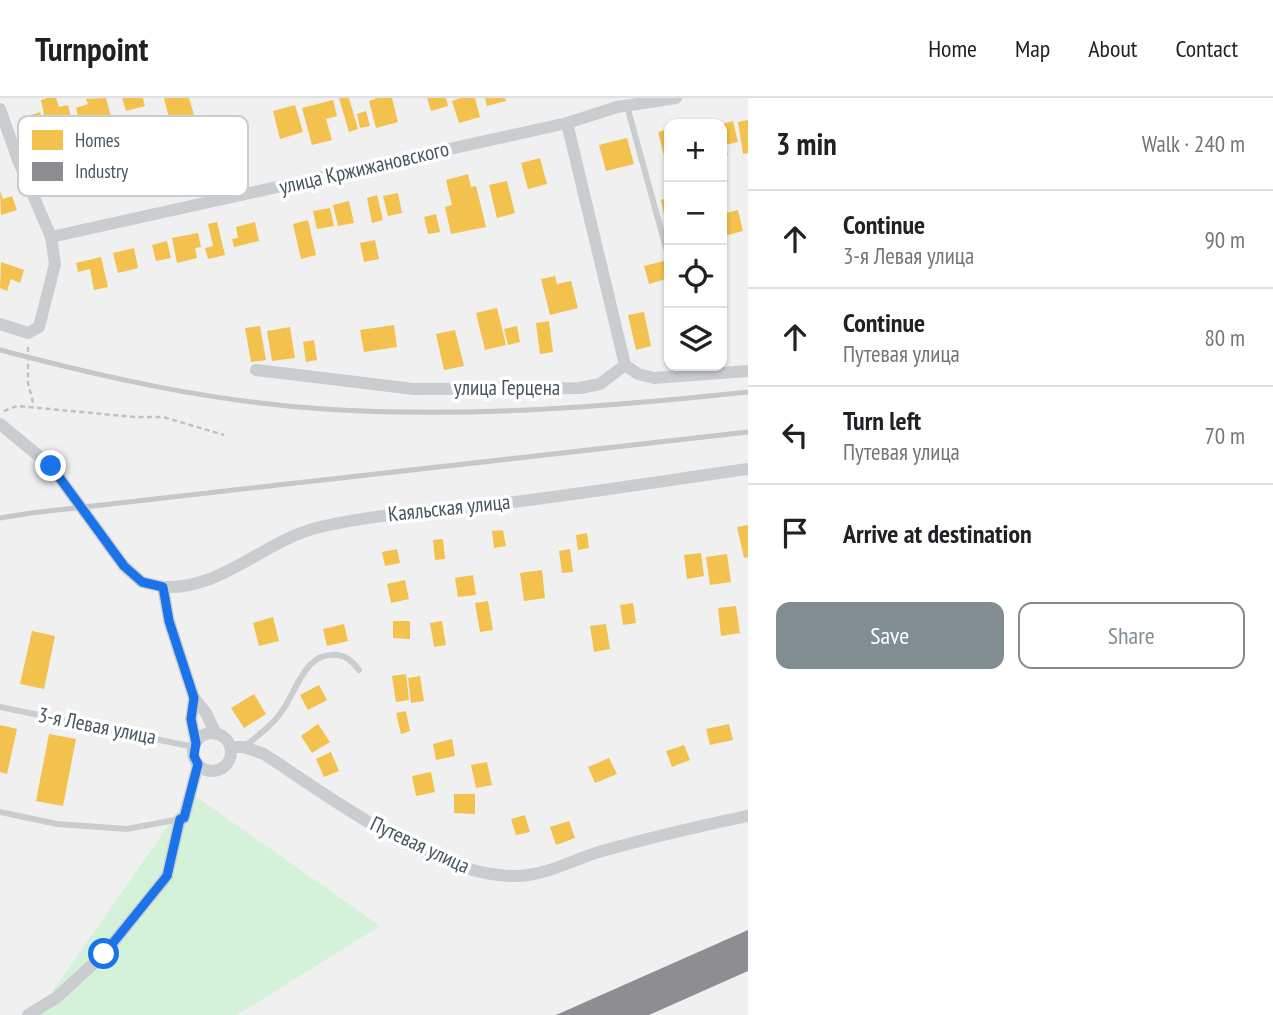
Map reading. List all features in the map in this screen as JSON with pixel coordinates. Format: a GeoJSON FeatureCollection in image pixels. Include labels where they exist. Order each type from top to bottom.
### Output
{"type":"FeatureCollection","features":[{"type":"Feature","properties":{"kind":"street","name":"улица Кржижановского"},"geometry":{"type":"LineString","coordinates":[[248,193],[567,123],[619,104],[676,98]]}},
{"type":"Feature","properties":{"kind":"street"},"geometry":{"type":"LineString","coordinates":[[0,109],[18,160]]}},
{"type":"Feature","properties":{"kind":"street"},"geometry":{"type":"LineString","coordinates":[[567,123],[625,365],[638,374],[654,378],[693,371]]}},
{"type":"Feature","properties":{"kind":"street"},"geometry":{"type":"LineString","coordinates":[[0,324],[33,330],[55,264],[51,237],[33,196]]}},
{"type":"Feature","properties":{"kind":"street","name":"улица Кржижановского"},"geometry":{"type":"LineString","coordinates":[[51,237],[237,196]]}},
{"type":"Feature","properties":{"kind":"street","name":"улица Герцена"},"geometry":{"type":"LineString","coordinates":[[257,370],[414,389],[580,388],[600,384],[625,365]]}},
{"type":"Feature","properties":{"kind":"street"},"geometry":{"type":"LineString","coordinates":[[727,371],[748,371]]}},
{"type":"Feature","properties":{"kind":"street"},"geometry":{"type":"LineString","coordinates":[[0,424],[51,466],[124,566],[142,582],[163,587],[169,621],[194,698],[206,713],[216,734]]}},
{"type":"Feature","properties":{"kind":"street","name":"Каяльская улица"},"geometry":{"type":"LineString","coordinates":[[163,587],[180,588],[200,584],[228,572],[274,545],[316,528],[369,516],[490,504],[748,469]]}},
{"type":"Feature","properties":{"kind":"street"},"geometry":{"type":"LineString","coordinates":[[194,698],[191,719],[194,756],[198,764],[205,770],[214,771],[229,762],[232,753],[224,737],[206,734],[195,745]]}},
{"type":"Feature","properties":{"kind":"street","name":"Путевая улица"},"geometry":{"type":"LineString","coordinates":[[230,747],[244,747],[264,754],[371,823],[450,864],[485,874],[518,876],[553,869],[600,852],[748,816]]}},
{"type":"Feature","properties":{"kind":"street"},"geometry":{"type":"LineString","coordinates":[[28,1015],[56,998],[104,954],[167,876],[180,819],[184,818],[198,764]]}},
{"type":"Feature","properties":{"kind":"lane"},"geometry":{"type":"LineString","coordinates":[[619,104],[664,245]]}},
{"type":"Feature","properties":{"kind":"lane"},"geometry":{"type":"LineString","coordinates":[[244,747],[284,709],[306,668],[315,661],[329,654],[343,656],[359,670]]}},
{"type":"Feature","properties":{"kind":"lane","name":"3-я Левая улица"},"geometry":{"type":"LineString","coordinates":[[0,707],[195,745]]}},
{"type":"Feature","properties":{"kind":"lane"},"geometry":{"type":"LineString","coordinates":[[0,812],[57,824],[127,829],[180,819]]}},
{"type":"Feature","properties":{"kind":"path"},"geometry":{"type":"LineString","coordinates":[[33,330],[28,383],[34,406]]}},
{"type":"Feature","properties":{"kind":"path"},"geometry":{"type":"LineString","coordinates":[[0,414],[17,405],[135,417],[163,417],[223,435]]}},
{"type":"Feature","properties":{"kind":"green space"},"geometry":{"type":"Polygon","coordinates":[[[191,793],[380,926],[237,1015],[36,1015],[191,793]]]}},
{"type":"Feature","properties":{"kind":"building: Homes"},"geometry":{"type":"Polygon","coordinates":[[[56,98],[59,107],[68,105],[71,116],[44,116],[41,100],[56,98]]]}},
{"type":"Feature","properties":{"kind":"building: Homes"},"geometry":{"type":"Polygon","coordinates":[[[106,98],[111,116],[78,116],[76,108],[88,104],[86,99],[106,98]]]}},
{"type":"Feature","properties":{"kind":"building: Homes"},"geometry":{"type":"Polygon","coordinates":[[[122,98],[143,98],[145,106],[126,111],[122,98]]]}},
{"type":"Feature","properties":{"kind":"building: Homes"},"geometry":{"type":"Polygon","coordinates":[[[164,98],[189,98],[194,115],[168,116],[164,98]]]}},
{"type":"Feature","properties":{"kind":"building: Homes"},"geometry":{"type":"Polygon","coordinates":[[[339,98],[349,98],[358,129],[349,132],[339,98]]]}},
{"type":"Feature","properties":{"kind":"building: Homes"},"geometry":{"type":"Polygon","coordinates":[[[392,98],[398,122],[376,128],[369,101],[392,98]]]}},
{"type":"Feature","properties":{"kind":"building: Homes"},"geometry":{"type":"Polygon","coordinates":[[[427,98],[446,98],[448,106],[431,111],[427,98]]]}},
{"type":"Feature","properties":{"kind":"building: Homes"},"geometry":{"type":"Polygon","coordinates":[[[475,98],[480,117],[459,123],[452,101],[475,98]]]}},
{"type":"Feature","properties":{"kind":"building: Homes"},"geometry":{"type":"Polygon","coordinates":[[[485,98],[505,98],[506,101],[487,106],[485,98]]]}},
{"type":"Feature","properties":{"kind":"building: Homes"},"geometry":{"type":"Polygon","coordinates":[[[333,100],[337,116],[326,119],[332,140],[312,145],[302,108],[333,100]]]}},
{"type":"Feature","properties":{"kind":"building: Homes"},"geometry":{"type":"Polygon","coordinates":[[[295,105],[303,132],[280,139],[273,111],[295,105]]]}},
{"type":"Feature","properties":{"kind":"building: Homes"},"geometry":{"type":"Polygon","coordinates":[[[366,111],[370,126],[360,128],[357,114],[366,111]]]}},
{"type":"Feature","properties":{"kind":"building: Homes"},"geometry":{"type":"Polygon","coordinates":[[[748,120],[748,153],[743,154],[738,122],[748,120]]]}},
{"type":"Feature","properties":{"kind":"building: Homes"},"geometry":{"type":"Polygon","coordinates":[[[733,121],[738,142],[727,145],[727,123],[733,121]]]}},
{"type":"Feature","properties":{"kind":"building: Homes"},"geometry":{"type":"Polygon","coordinates":[[[664,130],[664,156],[658,132],[664,130]]]}},
{"type":"Feature","properties":{"kind":"building: Homes"},"geometry":{"type":"Polygon","coordinates":[[[627,138],[634,164],[606,171],[599,145],[627,138]]]}},
{"type":"Feature","properties":{"kind":"building: Homes"},"geometry":{"type":"Polygon","coordinates":[[[540,158],[547,184],[528,189],[521,163],[540,158]]]}},
{"type":"Feature","properties":{"kind":"building: Homes"},"geometry":{"type":"Polygon","coordinates":[[[468,174],[471,187],[476,186],[486,227],[451,234],[445,207],[452,205],[446,180],[468,174]]]}},
{"type":"Feature","properties":{"kind":"building: Homes"},"geometry":{"type":"Polygon","coordinates":[[[507,181],[515,213],[497,218],[489,185],[507,181]]]}},
{"type":"Feature","properties":{"kind":"building: Homes"},"geometry":{"type":"Polygon","coordinates":[[[0,191],[3,199],[12,196],[17,210],[1,215],[0,191]]]}},
{"type":"Feature","properties":{"kind":"building: Homes"},"geometry":{"type":"Polygon","coordinates":[[[398,193],[402,213],[388,216],[383,196],[398,193]]]}},
{"type":"Feature","properties":{"kind":"building: Homes"},"geometry":{"type":"Polygon","coordinates":[[[377,195],[383,220],[372,223],[367,198],[377,195]]]}},
{"type":"Feature","properties":{"kind":"building: Homes"},"geometry":{"type":"Polygon","coordinates":[[[349,201],[354,223],[338,226],[333,205],[349,201]]]}},
{"type":"Feature","properties":{"kind":"building: Homes"},"geometry":{"type":"Polygon","coordinates":[[[330,208],[334,226],[317,229],[313,211],[330,208]]]}},
{"type":"Feature","properties":{"kind":"building: Homes"},"geometry":{"type":"Polygon","coordinates":[[[738,210],[743,231],[727,235],[727,213],[738,210]]]}},
{"type":"Feature","properties":{"kind":"building: Homes"},"geometry":{"type":"Polygon","coordinates":[[[436,214],[440,232],[428,234],[424,217],[436,214]]]}},
{"type":"Feature","properties":{"kind":"building: Homes"},"geometry":{"type":"Polygon","coordinates":[[[308,220],[316,255],[301,259],[293,224],[308,220]]]}},
{"type":"Feature","properties":{"kind":"building: Homes"},"geometry":{"type":"Polygon","coordinates":[[[217,222],[225,255],[208,259],[205,248],[213,246],[208,224],[217,222]]]}},
{"type":"Feature","properties":{"kind":"building: Homes"},"geometry":{"type":"Polygon","coordinates":[[[255,222],[259,241],[234,247],[232,239],[238,238],[236,227],[255,222]]]}},
{"type":"Feature","properties":{"kind":"building: Homes"},"geometry":{"type":"Polygon","coordinates":[[[198,233],[201,247],[195,248],[197,258],[177,263],[172,238],[198,233]]]}},
{"type":"Feature","properties":{"kind":"building: Homes"},"geometry":{"type":"Polygon","coordinates":[[[375,240],[379,259],[364,262],[360,243],[375,240]]]}},
{"type":"Feature","properties":{"kind":"building: Homes"},"geometry":{"type":"Polygon","coordinates":[[[167,241],[171,258],[156,261],[152,245],[167,241]]]}},
{"type":"Feature","properties":{"kind":"building: Homes"},"geometry":{"type":"Polygon","coordinates":[[[134,248],[138,268],[118,273],[113,253],[134,248]]]}},
{"type":"Feature","properties":{"kind":"building: Homes"},"geometry":{"type":"Polygon","coordinates":[[[101,257],[108,287],[94,290],[90,269],[78,272],[76,263],[101,257]]]}},
{"type":"Feature","properties":{"kind":"building: Homes"},"geometry":{"type":"Polygon","coordinates":[[[664,261],[664,280],[649,284],[644,266],[664,261]]]}},
{"type":"Feature","properties":{"kind":"building: Homes"},"geometry":{"type":"Polygon","coordinates":[[[1,262],[24,270],[20,283],[11,279],[7,291],[0,288],[1,262]]]}},
{"type":"Feature","properties":{"kind":"building: Homes"},"geometry":{"type":"Polygon","coordinates":[[[555,276],[557,284],[571,281],[578,308],[550,315],[541,279],[555,276]]]}},
{"type":"Feature","properties":{"kind":"building: Homes"},"geometry":{"type":"Polygon","coordinates":[[[497,308],[506,345],[485,350],[476,313],[497,308]]]}},
{"type":"Feature","properties":{"kind":"building: Homes"},"geometry":{"type":"Polygon","coordinates":[[[644,312],[651,346],[636,350],[628,315],[644,312]]]}},
{"type":"Feature","properties":{"kind":"building: Homes"},"geometry":{"type":"Polygon","coordinates":[[[549,321],[553,352],[540,354],[536,323],[549,321]]]}},
{"type":"Feature","properties":{"kind":"building: Homes"},"geometry":{"type":"Polygon","coordinates":[[[394,325],[397,347],[364,352],[360,330],[394,325]]]}},
{"type":"Feature","properties":{"kind":"building: Homes"},"geometry":{"type":"Polygon","coordinates":[[[260,326],[266,360],[251,362],[245,328],[260,326]]]}},
{"type":"Feature","properties":{"kind":"building: Homes"},"geometry":{"type":"Polygon","coordinates":[[[517,326],[520,342],[508,345],[504,329],[517,326]]]}},
{"type":"Feature","properties":{"kind":"building: Homes"},"geometry":{"type":"Polygon","coordinates":[[[290,327],[295,358],[272,361],[267,331],[290,327]]]}},
{"type":"Feature","properties":{"kind":"building: Homes"},"geometry":{"type":"Polygon","coordinates":[[[455,330],[464,366],[444,370],[436,334],[455,330]]]}},
{"type":"Feature","properties":{"kind":"building: Homes"},"geometry":{"type":"Polygon","coordinates":[[[314,340],[317,360],[306,362],[303,342],[314,340]]]}},
{"type":"Feature","properties":{"kind":"building: Homes"},"geometry":{"type":"Polygon","coordinates":[[[748,525],[748,557],[744,558],[737,527],[748,525]]]}},
{"type":"Feature","properties":{"kind":"building: Homes"},"geometry":{"type":"Polygon","coordinates":[[[503,530],[506,546],[494,548],[492,531],[503,530]]]}},
{"type":"Feature","properties":{"kind":"building: Homes"},"geometry":{"type":"Polygon","coordinates":[[[587,533],[589,548],[578,550],[576,535],[587,533]]]}},
{"type":"Feature","properties":{"kind":"building: Homes"},"geometry":{"type":"Polygon","coordinates":[[[443,539],[445,559],[435,560],[433,540],[443,539]]]}},
{"type":"Feature","properties":{"kind":"building: Homes"},"geometry":{"type":"Polygon","coordinates":[[[397,549],[400,563],[385,566],[382,552],[397,549]]]}},
{"type":"Feature","properties":{"kind":"building: Homes"},"geometry":{"type":"Polygon","coordinates":[[[570,549],[573,572],[562,573],[559,551],[570,549]]]}},
{"type":"Feature","properties":{"kind":"building: Homes"},"geometry":{"type":"Polygon","coordinates":[[[701,553],[704,576],[687,579],[684,555],[701,553]]]}},
{"type":"Feature","properties":{"kind":"building: Homes"},"geometry":{"type":"Polygon","coordinates":[[[727,554],[731,582],[710,585],[706,557],[727,554]]]}},
{"type":"Feature","properties":{"kind":"building: Homes"},"geometry":{"type":"Polygon","coordinates":[[[542,570],[545,598],[524,601],[520,573],[542,570]]]}},
{"type":"Feature","properties":{"kind":"building: Homes"},"geometry":{"type":"Polygon","coordinates":[[[473,575],[476,595],[458,597],[455,578],[473,575]]]}},
{"type":"Feature","properties":{"kind":"building: Homes"},"geometry":{"type":"Polygon","coordinates":[[[405,580],[409,599],[391,603],[387,584],[405,580]]]}},
{"type":"Feature","properties":{"kind":"building: Homes"},"geometry":{"type":"Polygon","coordinates":[[[488,601],[493,630],[480,632],[475,603],[488,601]]]}},
{"type":"Feature","properties":{"kind":"building: Homes"},"geometry":{"type":"Polygon","coordinates":[[[633,603],[636,623],[623,625],[620,605],[633,603]]]}},
{"type":"Feature","properties":{"kind":"building: Homes"},"geometry":{"type":"Polygon","coordinates":[[[736,606],[740,633],[721,636],[718,608],[736,606]]]}},
{"type":"Feature","properties":{"kind":"building: Homes"},"geometry":{"type":"Polygon","coordinates":[[[273,617],[279,641],[259,646],[253,623],[273,617]]]}},
{"type":"Feature","properties":{"kind":"building: Homes"},"geometry":{"type":"Polygon","coordinates":[[[393,621],[410,621],[410,639],[393,638],[393,621]]]}},
{"type":"Feature","properties":{"kind":"building: Homes"},"geometry":{"type":"Polygon","coordinates":[[[442,621],[446,645],[434,647],[430,623],[442,621]]]}},
{"type":"Feature","properties":{"kind":"building: Homes"},"geometry":{"type":"Polygon","coordinates":[[[344,624],[348,641],[327,646],[323,629],[344,624]]]}},
{"type":"Feature","properties":{"kind":"building: Homes"},"geometry":{"type":"Polygon","coordinates":[[[606,624],[610,649],[594,652],[590,626],[606,624]]]}},
{"type":"Feature","properties":{"kind":"building: Homes"},"geometry":{"type":"Polygon","coordinates":[[[32,631],[55,636],[44,689],[20,684],[32,631]]]}},
{"type":"Feature","properties":{"kind":"building: Homes"},"geometry":{"type":"Polygon","coordinates":[[[406,674],[409,700],[396,702],[392,676],[406,674]]]}},
{"type":"Feature","properties":{"kind":"building: Homes"},"geometry":{"type":"Polygon","coordinates":[[[420,676],[424,701],[411,703],[408,678],[420,676]]]}},
{"type":"Feature","properties":{"kind":"building: Homes"},"geometry":{"type":"Polygon","coordinates":[[[319,685],[327,700],[308,710],[300,695],[319,685]]]}},
{"type":"Feature","properties":{"kind":"building: Homes"},"geometry":{"type":"Polygon","coordinates":[[[254,694],[266,714],[244,728],[231,708],[254,694]]]}},
{"type":"Feature","properties":{"kind":"building: Homes"},"geometry":{"type":"Polygon","coordinates":[[[406,711],[410,731],[401,734],[396,713],[406,711]]]}},
{"type":"Feature","properties":{"kind":"building: Homes"},"geometry":{"type":"Polygon","coordinates":[[[318,724],[330,742],[312,753],[301,736],[318,724]]]}},
{"type":"Feature","properties":{"kind":"building: Homes"},"geometry":{"type":"Polygon","coordinates":[[[729,724],[733,740],[710,745],[706,729],[729,724]]]}},
{"type":"Feature","properties":{"kind":"building: Homes"},"geometry":{"type":"Polygon","coordinates":[[[0,725],[17,729],[7,774],[0,772],[0,725]]]}},
{"type":"Feature","properties":{"kind":"building: Homes"},"geometry":{"type":"Polygon","coordinates":[[[49,734],[76,739],[63,806],[36,801],[49,734]]]}},
{"type":"Feature","properties":{"kind":"building: Homes"},"geometry":{"type":"Polygon","coordinates":[[[452,739],[455,756],[436,760],[433,744],[452,739]]]}},
{"type":"Feature","properties":{"kind":"building: Homes"},"geometry":{"type":"Polygon","coordinates":[[[684,745],[690,760],[672,767],[666,751],[684,745]]]}},
{"type":"Feature","properties":{"kind":"building: Homes"},"geometry":{"type":"Polygon","coordinates":[[[331,752],[339,771],[324,777],[316,759],[331,752]]]}},
{"type":"Feature","properties":{"kind":"building: Homes"},"geometry":{"type":"Polygon","coordinates":[[[609,758],[617,774],[595,783],[588,767],[609,758]]]}},
{"type":"Feature","properties":{"kind":"building: Homes"},"geometry":{"type":"Polygon","coordinates":[[[487,762],[492,785],[476,788],[471,765],[487,762]]]}},
{"type":"Feature","properties":{"kind":"building: Homes"},"geometry":{"type":"Polygon","coordinates":[[[431,772],[435,792],[416,796],[412,776],[431,772]]]}},
{"type":"Feature","properties":{"kind":"building: Homes"},"geometry":{"type":"Polygon","coordinates":[[[454,794],[475,794],[475,814],[454,813],[454,794]]]}},
{"type":"Feature","properties":{"kind":"building: Homes"},"geometry":{"type":"Polygon","coordinates":[[[525,815],[530,832],[516,835],[511,819],[525,815]]]}},
{"type":"Feature","properties":{"kind":"building: Homes"},"geometry":{"type":"Polygon","coordinates":[[[569,821],[575,838],[556,845],[550,827],[569,821]]]}},
{"type":"Feature","properties":{"kind":"building: Industry"},"geometry":{"type":"Polygon","coordinates":[[[748,930],[748,971],[649,1015],[556,1015],[748,930]]]}},
{"type":"Feature","properties":{"kind":"railway"},"geometry":{"type":"LineString","coordinates":[[0,350],[201,395],[324,409],[430,412],[536,410],[748,392]]}},
{"type":"Feature","properties":{"kind":"railway"},"geometry":{"type":"LineString","coordinates":[[0,518],[748,432]]}},
{"type":"Feature","properties":{"kind":"route"},"geometry":{"type":"LineString","coordinates":[[51,466],[124,566],[142,582],[163,587],[169,621],[194,698],[191,719],[196,743],[194,756],[198,764],[184,818],[180,819],[167,876],[104,954]]}}]}
